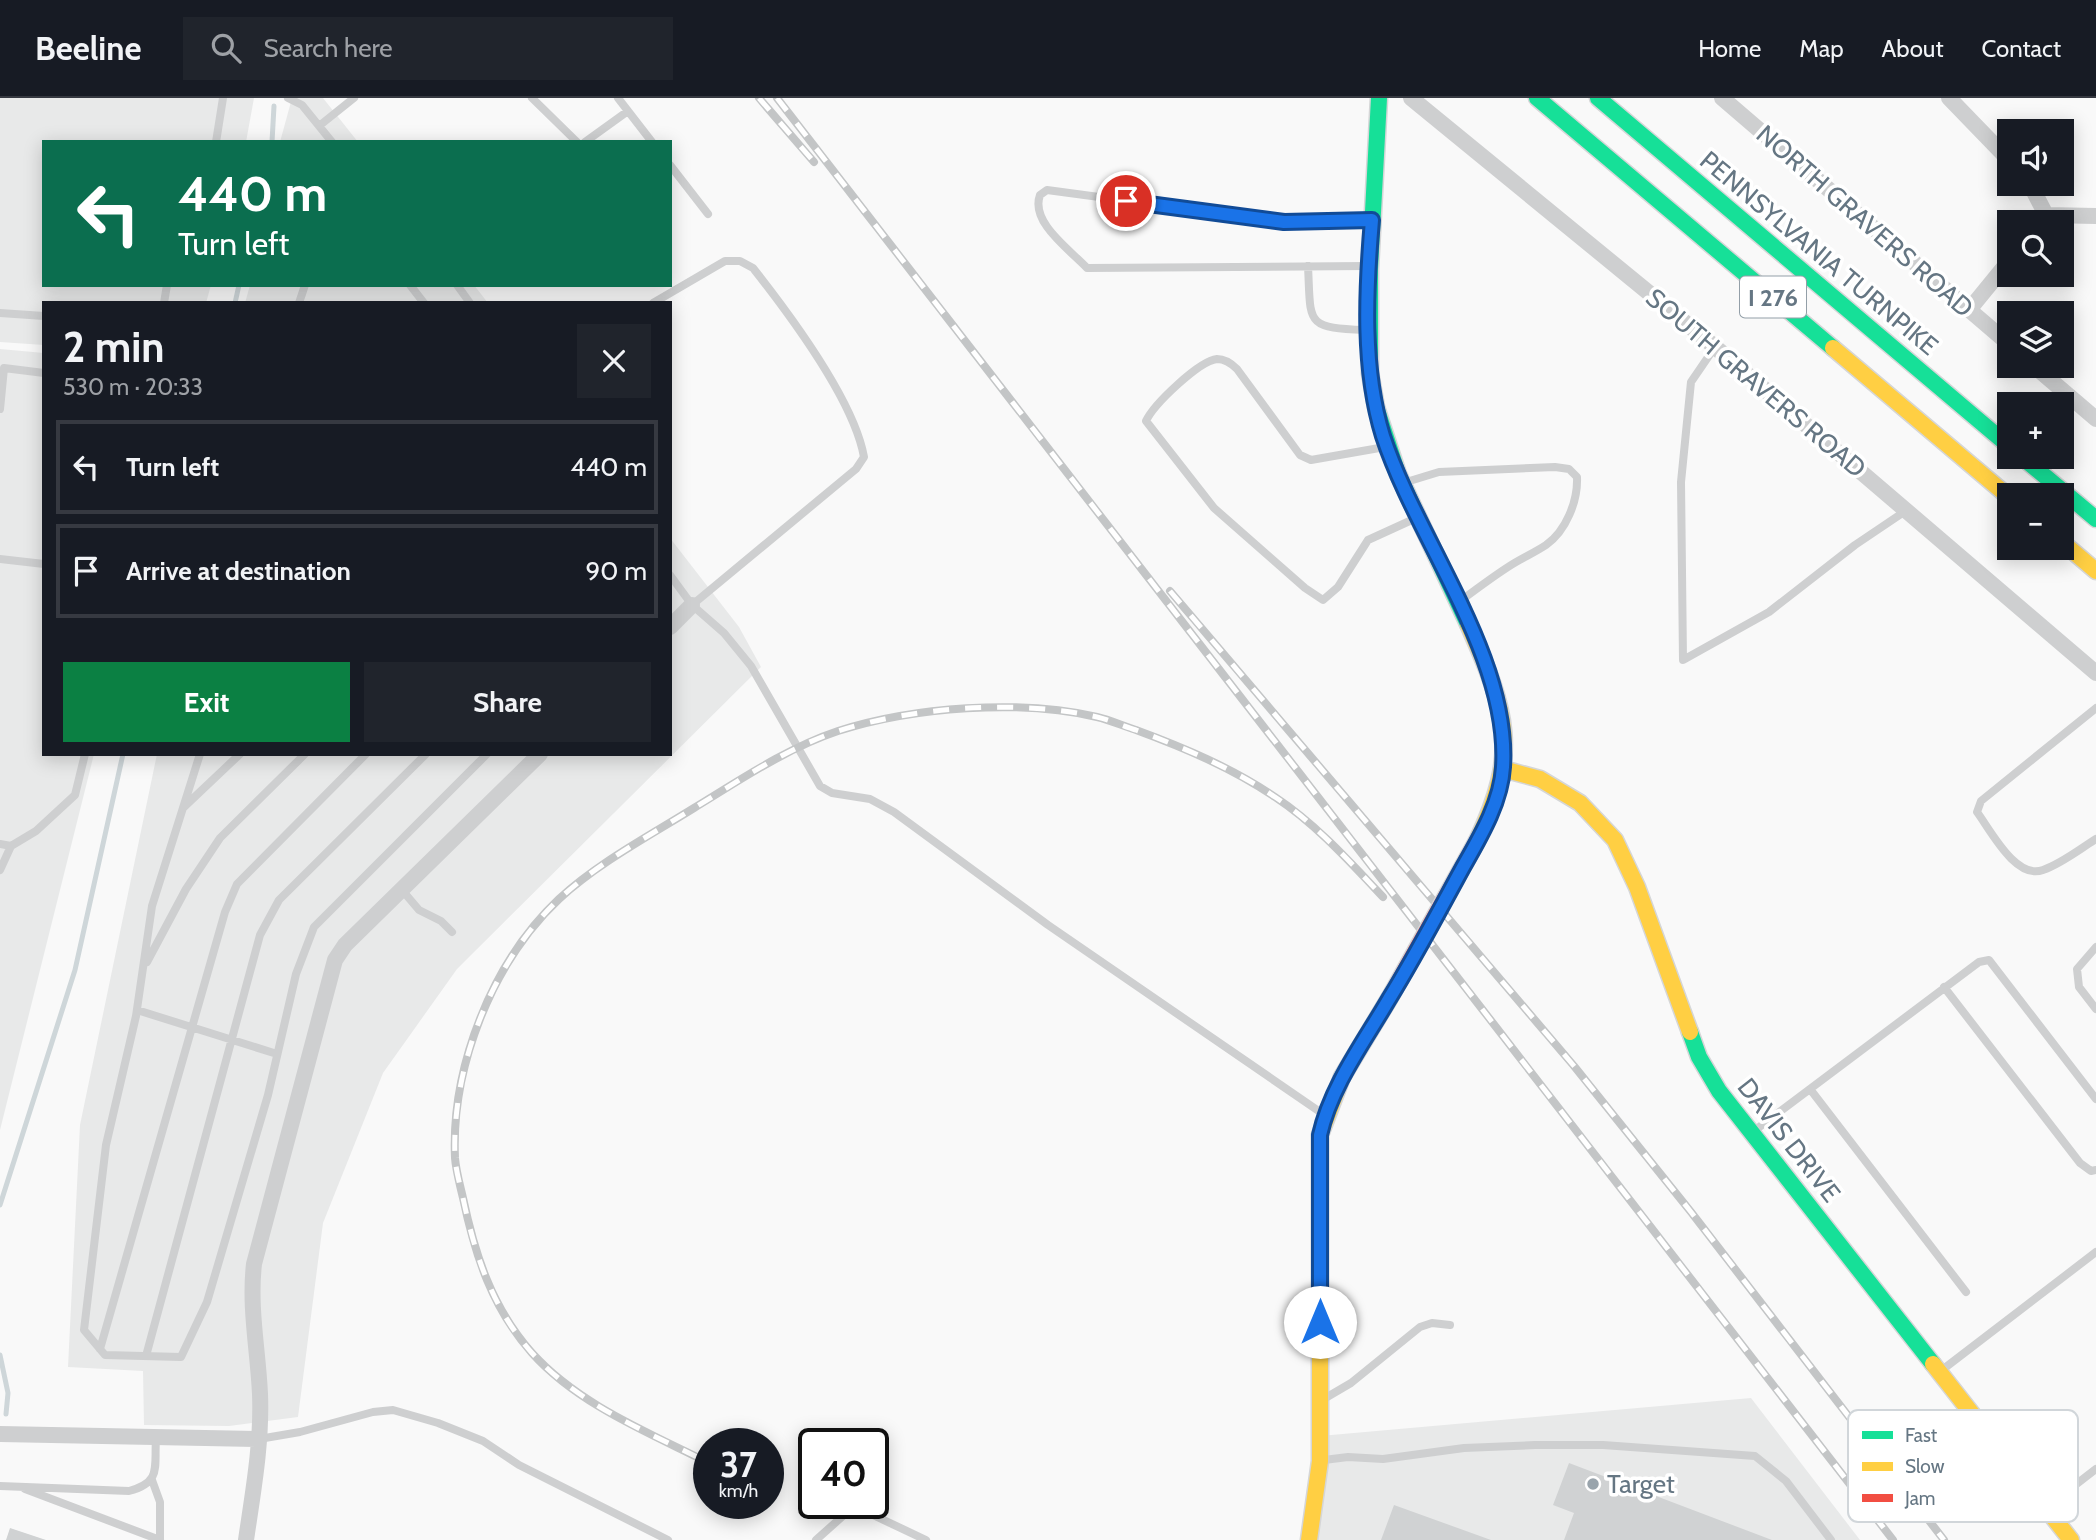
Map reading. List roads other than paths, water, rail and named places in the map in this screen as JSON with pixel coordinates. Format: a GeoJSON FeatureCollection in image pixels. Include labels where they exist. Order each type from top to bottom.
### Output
{"type":"FeatureCollection","features":[{"type":"Feature","properties":{"kind":"main road"},"geometry":{"type":"LineString","coordinates":[[1310,1540],[1320,1461],[1320,1135],[1325,1115],[1361,1043],[1389,999],[1477,841],[1493,806],[1503,769],[1500,709],[1490,677],[1388,446],[1370,373],[1370,266],[1380,98]]}},
{"type":"Feature","properties":{"kind":"main road","name":"I 276"},"geometry":{"type":"LineString","coordinates":[[1537,98],[1997,487]]}},
{"type":"Feature","properties":{"kind":"main road","name":"PENNSYLVANIA TURNPIKE"},"geometry":{"type":"LineString","coordinates":[[1598,98],[1997,436]]}},
{"type":"Feature","properties":{"kind":"main road"},"geometry":{"type":"LineString","coordinates":[[2036,469],[2096,519]]}},
{"type":"Feature","properties":{"kind":"main road"},"geometry":{"type":"LineString","coordinates":[[2074,552],[2096,571]]}},
{"type":"Feature","properties":{"kind":"main road","name":"DAVIS DRIVE"},"geometry":{"type":"LineString","coordinates":[[1503,769],[1541,779],[1580,803],[1615,841],[1637,887],[1699,1057],[1719,1091],[1969,1410]]}},
{"type":"Feature","properties":{"kind":"main road","name":"DAVIS DRIVE"},"geometry":{"type":"LineString","coordinates":[[2057,1522],[2071,1540]]}},
{"type":"Feature","properties":{"kind":"street","name":"SOUTH GRAVERS ROAD"},"geometry":{"type":"LineString","coordinates":[[1411,98],[1715,347],[2096,673]]}},
{"type":"Feature","properties":{"kind":"street","name":"NORTH GRAVERS ROAD"},"geometry":{"type":"LineString","coordinates":[[1722,98],[1997,334]]}},
{"type":"Feature","properties":{"kind":"street"},"geometry":{"type":"LineString","coordinates":[[1949,98],[1997,148]]}},
{"type":"Feature","properties":{"kind":"street"},"geometry":{"type":"LineString","coordinates":[[2074,217],[2096,216]]}},
{"type":"Feature","properties":{"kind":"street"},"geometry":{"type":"LineString","coordinates":[[1969,310],[1997,276]]}},
{"type":"Feature","properties":{"kind":"street"},"geometry":{"type":"LineString","coordinates":[[2048,378],[2096,419]]}},
{"type":"Feature","properties":{"kind":"street"},"geometry":{"type":"LineString","coordinates":[[672,625],[692,605]]}},
{"type":"Feature","properties":{"kind":"street"},"geometry":{"type":"LineString","coordinates":[[246,1540],[259,1439],[260,1393],[251,1302],[254,1264],[335,960],[345,945],[538,756]]}},
{"type":"Feature","properties":{"kind":"street"},"geometry":{"type":"LineString","coordinates":[[0,1434],[259,1439]]}},
{"type":"Feature","properties":{"kind":"lane"},"geometry":{"type":"LineString","coordinates":[[216,140],[223,98]]}},
{"type":"Feature","properties":{"kind":"lane"},"geometry":{"type":"LineString","coordinates":[[288,98],[302,105],[330,140]]}},
{"type":"Feature","properties":{"kind":"lane"},"geometry":{"type":"LineString","coordinates":[[319,126],[354,98]]}},
{"type":"Feature","properties":{"kind":"lane"},"geometry":{"type":"LineString","coordinates":[[532,98],[575,140]]}},
{"type":"Feature","properties":{"kind":"lane"},"geometry":{"type":"LineString","coordinates":[[618,98],[650,140]]}},
{"type":"Feature","properties":{"kind":"lane"},"geometry":{"type":"LineString","coordinates":[[588,140],[628,111]]}},
{"type":"Feature","properties":{"kind":"lane"},"geometry":{"type":"LineString","coordinates":[[672,168],[708,214]]}},
{"type":"Feature","properties":{"kind":"lane"},"geometry":{"type":"LineString","coordinates":[[1370,266],[1087,268],[1040,218],[1036,205],[1040,194],[1047,190],[1284,222],[1372,220]]}},
{"type":"Feature","properties":{"kind":"lane"},"geometry":{"type":"LineString","coordinates":[[656,301],[725,261],[740,261],[753,268],[845,405],[860,435],[864,457],[856,469],[692,605]]}},
{"type":"Feature","properties":{"kind":"lane"},"geometry":{"type":"LineString","coordinates":[[1308,266],[1311,315],[1317,324],[1330,329],[1369,331]]}},
{"type":"Feature","properties":{"kind":"lane"},"geometry":{"type":"LineString","coordinates":[[0,313],[42,316]]}},
{"type":"Feature","properties":{"kind":"lane"},"geometry":{"type":"LineString","coordinates":[[1715,347],[1691,382],[1681,482],[1683,660],[1769,612],[1855,545],[1907,510]]}},
{"type":"Feature","properties":{"kind":"lane"},"geometry":{"type":"LineString","coordinates":[[1388,446],[1311,460],[1300,455],[1237,369],[1230,362],[1219,359],[1210,361],[1169,391],[1150,411],[1146,421],[1169,454],[1214,508],[1305,588],[1323,600],[1338,587],[1367,540],[1418,517]]}},
{"type":"Feature","properties":{"kind":"lane"},"geometry":{"type":"LineString","coordinates":[[0,409],[4,368],[42,373]]}},
{"type":"Feature","properties":{"kind":"lane"},"geometry":{"type":"LineString","coordinates":[[1403,483],[1439,472],[1555,467],[1569,469],[1577,477],[1577,489],[1566,523],[1548,544],[1458,601]]}},
{"type":"Feature","properties":{"kind":"lane"},"geometry":{"type":"LineString","coordinates":[[0,559],[42,564]]}},
{"type":"Feature","properties":{"kind":"lane"},"geometry":{"type":"LineString","coordinates":[[672,578],[692,605],[724,633],[751,666],[820,786],[832,793],[870,799],[894,812],[1048,925],[1325,1115]]}},
{"type":"Feature","properties":{"kind":"lane"},"geometry":{"type":"LineString","coordinates":[[2096,708],[1981,801],[1977,812],[2017,867],[2033,872],[2043,870],[2096,839]]}},
{"type":"Feature","properties":{"kind":"lane"},"geometry":{"type":"LineString","coordinates":[[0,870],[11,846],[36,831],[75,795],[85,756]]}},
{"type":"Feature","properties":{"kind":"lane"},"geometry":{"type":"LineString","coordinates":[[199,756],[152,906],[137,1010],[106,1145],[84,1330],[105,1355],[180,1357],[207,1302],[277,1054],[296,974],[314,927],[485,756]]}},
{"type":"Feature","properties":{"kind":"lane"},"geometry":{"type":"LineString","coordinates":[[182,810],[238,756]]}},
{"type":"Feature","properties":{"kind":"lane"},"geometry":{"type":"LineString","coordinates":[[145,966],[186,889],[220,838],[303,756]]}},
{"type":"Feature","properties":{"kind":"lane"},"geometry":{"type":"LineString","coordinates":[[100,1349],[225,912],[237,884],[262,855],[364,756]]}},
{"type":"Feature","properties":{"kind":"lane"},"geometry":{"type":"LineString","coordinates":[[146,1356],[260,935],[275,907],[424,756]]}},
{"type":"Feature","properties":{"kind":"lane"},"geometry":{"type":"LineString","coordinates":[[0,844],[11,846]]}},
{"type":"Feature","properties":{"kind":"lane"},"geometry":{"type":"LineString","coordinates":[[402,890],[419,910],[441,922],[452,932]]}},
{"type":"Feature","properties":{"kind":"lane"},"geometry":{"type":"LineString","coordinates":[[2096,947],[2077,968],[2079,987],[2096,1009]]}},
{"type":"Feature","properties":{"kind":"lane"},"geometry":{"type":"LineString","coordinates":[[1752,1133],[1944,987],[1979,962],[1989,960],[2096,1099]]}},
{"type":"Feature","properties":{"kind":"lane"},"geometry":{"type":"LineString","coordinates":[[1944,987],[2080,1163],[2091,1171],[2096,1170]]}},
{"type":"Feature","properties":{"kind":"lane"},"geometry":{"type":"LineString","coordinates":[[137,1010],[277,1054]]}},
{"type":"Feature","properties":{"kind":"lane"},"geometry":{"type":"LineString","coordinates":[[1810,1089],[1966,1292]]}},
{"type":"Feature","properties":{"kind":"lane"},"geometry":{"type":"LineString","coordinates":[[1939,1372],[2096,1252]]}},
{"type":"Feature","properties":{"kind":"lane"},"geometry":{"type":"LineString","coordinates":[[1320,1402],[1351,1383],[1420,1327],[1432,1323],[1450,1325]]}},
{"type":"Feature","properties":{"kind":"lane"},"geometry":{"type":"LineString","coordinates":[[259,1439],[300,1432],[373,1412],[393,1410],[438,1423],[483,1441],[519,1465],[668,1540]]}},
{"type":"Feature","properties":{"kind":"lane"},"geometry":{"type":"LineString","coordinates":[[19,1487],[160,1540],[160,1502],[152,1480],[156,1437]]}},
{"type":"Feature","properties":{"kind":"lane"},"geometry":{"type":"LineString","coordinates":[[1320,1461],[1348,1457],[1383,1459],[1464,1448],[1535,1445],[1603,1445],[1755,1456],[1786,1482],[1830,1540]]}},
{"type":"Feature","properties":{"kind":"lane"},"geometry":{"type":"LineString","coordinates":[[2078,1483],[2096,1469]]}},
{"type":"Feature","properties":{"kind":"lane"},"geometry":{"type":"LineString","coordinates":[[0,1486],[129,1491],[146,1486],[152,1480]]}},
{"type":"Feature","properties":{"kind":"lane"},"geometry":{"type":"LineString","coordinates":[[816,1540],[854,1506],[926,1540]]}},
{"type":"Feature","properties":{"kind":"waterway"},"geometry":{"type":"LineString","coordinates":[[272,140],[274,106]]}},
{"type":"Feature","properties":{"kind":"waterway"},"geometry":{"type":"LineString","coordinates":[[235,301],[239,287]]}},
{"type":"Feature","properties":{"kind":"waterway"},"geometry":{"type":"LineString","coordinates":[[0,1205],[75,970],[123,756]]}},
{"type":"Feature","properties":{"kind":"waterway"},"geometry":{"type":"LineString","coordinates":[[0,1355],[8,1393],[6,1414]]}},
{"type":"Feature","properties":{"kind":"railway"},"geometry":{"type":"LineString","coordinates":[[759,98],[814,162]]}},
{"type":"Feature","properties":{"kind":"railway"},"geometry":{"type":"LineString","coordinates":[[777,98],[1848,1482]]}},
{"type":"Feature","properties":{"kind":"railway"},"geometry":{"type":"LineString","coordinates":[[1170,591],[1574,1066],[1848,1416]]}},
{"type":"Feature","properties":{"kind":"railway"},"geometry":{"type":"LineString","coordinates":[[693,1455],[588,1400],[568,1386],[532,1353],[506,1318],[487,1280],[473,1240],[458,1178],[455,1158],[460,1088],[480,1018],[514,953],[535,924],[574,886],[624,851],[746,776],[819,738],[899,716],[1001,707],[1067,711],[1102,718],[1208,759],[1259,787],[1305,819],[1383,897]]}},
{"type":"Feature","properties":{"kind":"railway"},"geometry":{"type":"LineString","coordinates":[[1879,1522],[1893,1540]]}},
{"type":"Feature","properties":{"kind":"railway"},"geometry":{"type":"LineString","coordinates":[[1930,1522],[1944,1540]]}},
{"type":"Feature","properties":{"kind":"place","name":"Target"},"geometry":{"type":"Point","coordinates":[1593,1484]}}]}
